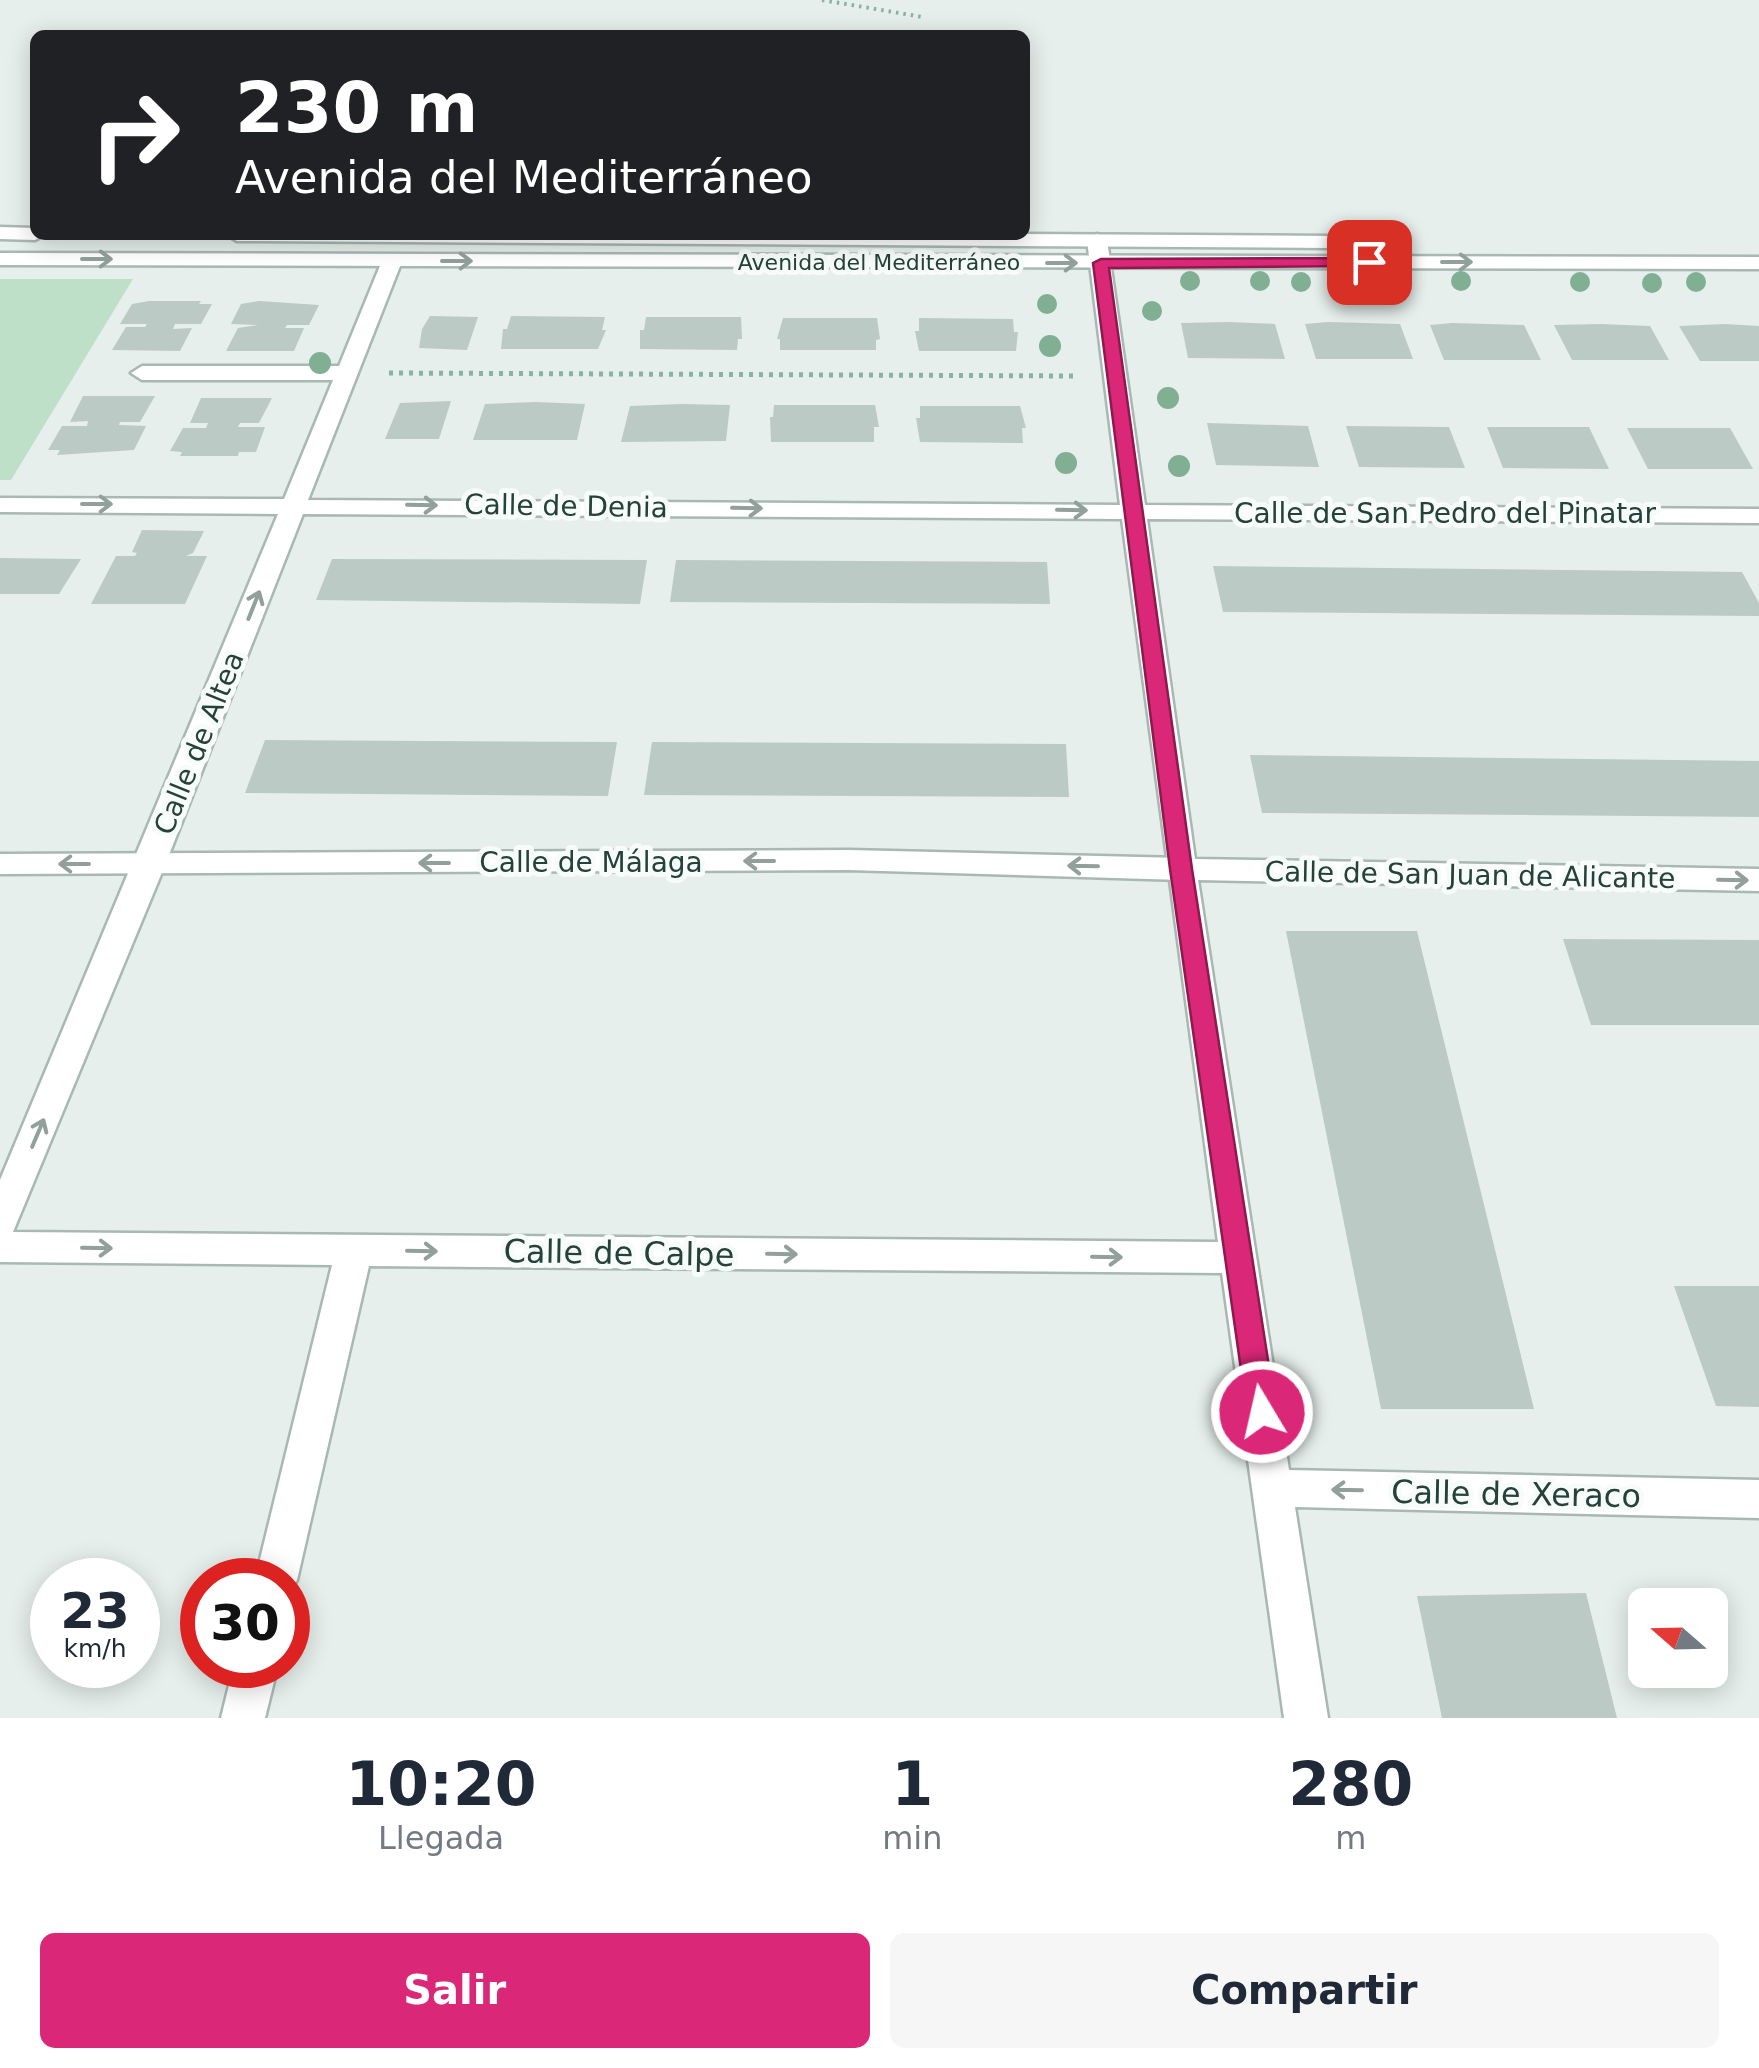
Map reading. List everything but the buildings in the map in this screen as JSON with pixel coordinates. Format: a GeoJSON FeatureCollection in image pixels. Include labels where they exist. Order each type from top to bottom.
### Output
{"type":"FeatureCollection","features":[{"type":"Feature","properties":{"kind":"street"},"geometry":{"type":"LineString","coordinates":[[0,233],[30,234]]}},
{"type":"Feature","properties":{"kind":"street","name":"Avenida del Mediterráneo"},"geometry":{"type":"LineString","coordinates":[[491,240],[1759,264]]}},
{"type":"Feature","properties":{"kind":"street","name":"Avenida del Mediterráneo"},"geometry":{"type":"LineString","coordinates":[[0,259],[392,260],[1759,244]]}},
{"type":"Feature","properties":{"kind":"street"},"geometry":{"type":"LineString","coordinates":[[1099,252],[1181,869],[1306,1718]]}},
{"type":"Feature","properties":{"kind":"street","name":"Calle de Altea"},"geometry":{"type":"LineString","coordinates":[[0,1222],[150,864],[392,260]]}},
{"type":"Feature","properties":{"kind":"street"},"geometry":{"type":"LineString","coordinates":[[142,373],[348,372]]}},
{"type":"Feature","properties":{"kind":"street","name":"Calle de Denia"},"geometry":{"type":"LineString","coordinates":[[0,505],[1132,511]]}},
{"type":"Feature","properties":{"kind":"street","name":"Calle de San Pedro del Pinatar"},"geometry":{"type":"LineString","coordinates":[[1132,511],[1759,516]]}},
{"type":"Feature","properties":{"kind":"street","name":"Calle de Málaga"},"geometry":{"type":"LineString","coordinates":[[0,864],[848,860],[1181,869]]}},
{"type":"Feature","properties":{"kind":"street","name":"Calle de San Juan de Alicante"},"geometry":{"type":"LineString","coordinates":[[1181,869],[1759,880]]}},
{"type":"Feature","properties":{"kind":"street","name":"Calle de Calpe"},"geometry":{"type":"LineString","coordinates":[[0,1247],[1238,1258]]}},
{"type":"Feature","properties":{"kind":"street"},"geometry":{"type":"LineString","coordinates":[[281,1558],[354,1250]]}},
{"type":"Feature","properties":{"kind":"street","name":"Calle de Xeraco"},"geometry":{"type":"LineString","coordinates":[[1274,1488],[1759,1499]]}},
{"type":"Feature","properties":{"kind":"street"},"geometry":{"type":"LineString","coordinates":[[243,1718],[250,1688]]}},
{"type":"Feature","properties":{"kind":"path"},"geometry":{"type":"LineString","coordinates":[[822,0],[923,17]]}},
{"type":"Feature","properties":{"kind":"path"},"geometry":{"type":"LineString","coordinates":[[348,372],[1115,376]]}},
{"type":"Feature","properties":{"kind":"green space"},"geometry":{"type":"Polygon","coordinates":[[[0,279],[133,279],[11,480],[0,480],[0,279]]]}},
{"type":"Feature","properties":{"kind":"route"},"geometry":{"type":"LineString","coordinates":[[1262,1412],[1181,869],[1101,263],[1369,262]]}}]}
